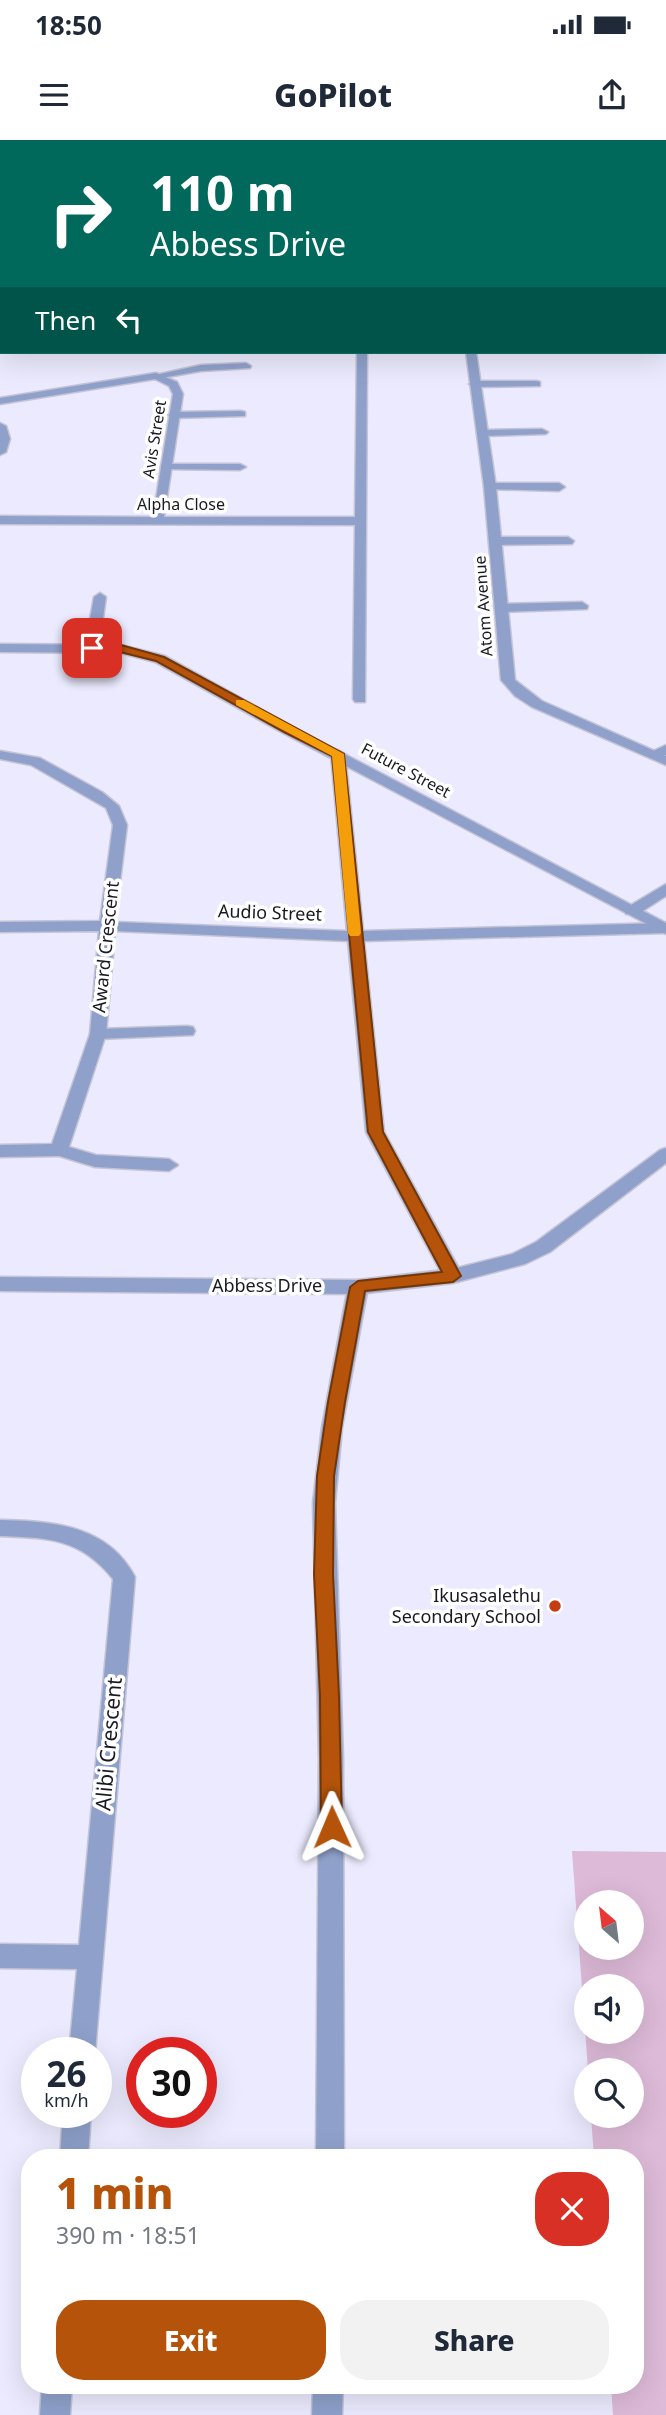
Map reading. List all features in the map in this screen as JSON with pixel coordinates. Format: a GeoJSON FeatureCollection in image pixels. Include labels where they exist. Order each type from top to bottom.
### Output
{"type":"FeatureCollection","features":[{"type":"Feature","properties":{"kind":"street"},"geometry":{"type":"LineString","coordinates":[[360,699],[362,354]]}},
{"type":"Feature","properties":{"kind":"street","name":"Atom Avenue"},"geometry":{"type":"LineString","coordinates":[[471,354],[490,487],[506,652],[504,668],[508,682],[530,700],[663,755]]}},
{"type":"Feature","properties":{"kind":"street"},"geometry":{"type":"LineString","coordinates":[[0,401],[201,368],[246,366]]}},
{"type":"Feature","properties":{"kind":"street","name":"Avis Street"},"geometry":{"type":"LineString","coordinates":[[156,376],[177,387],[158,520]]}},
{"type":"Feature","properties":{"kind":"street"},"geometry":{"type":"LineString","coordinates":[[474,384],[536,384]]}},
{"type":"Feature","properties":{"kind":"street"},"geometry":{"type":"LineString","coordinates":[[174,415],[242,414]]}},
{"type":"Feature","properties":{"kind":"street"},"geometry":{"type":"LineString","coordinates":[[0,426],[4,439],[0,452]]}},
{"type":"Feature","properties":{"kind":"street"},"geometry":{"type":"LineString","coordinates":[[483,433],[542,432]]}},
{"type":"Feature","properties":{"kind":"street"},"geometry":{"type":"LineString","coordinates":[[165,467],[240,467]]}},
{"type":"Feature","properties":{"kind":"street"},"geometry":{"type":"LineString","coordinates":[[490,487],[559,487]]}},
{"type":"Feature","properties":{"kind":"street","name":"Alpha Close"},"geometry":{"type":"LineString","coordinates":[[0,520],[361,521]]}},
{"type":"Feature","properties":{"kind":"street"},"geometry":{"type":"LineString","coordinates":[[495,541],[568,541]]}},
{"type":"Feature","properties":{"kind":"street"},"geometry":{"type":"LineString","coordinates":[[92,648],[100,597]]}},
{"type":"Feature","properties":{"kind":"street"},"geometry":{"type":"LineString","coordinates":[[501,608],[582,606]]}},
{"type":"Feature","properties":{"kind":"street","name":"Future Street"},"geometry":{"type":"LineString","coordinates":[[0,648],[121,649],[160,659],[288,730],[338,754],[665,929]]}},
{"type":"Feature","properties":{"kind":"street"},"geometry":{"type":"LineString","coordinates":[[338,754],[375,1132],[453,1276]]}},
{"type":"Feature","properties":{"kind":"street","name":"Award Crescent"},"geometry":{"type":"LineString","coordinates":[[0,755],[34,761],[97,795],[115,811],[120,825],[107,926],[98,1034],[59,1150]]}},
{"type":"Feature","properties":{"kind":"street"},"geometry":{"type":"LineString","coordinates":[[632,911],[666,889]]}},
{"type":"Feature","properties":{"kind":"street","name":"Audio Street"},"geometry":{"type":"LineString","coordinates":[[0,927],[107,926],[355,936],[665,929]]}},
{"type":"Feature","properties":{"kind":"street"},"geometry":{"type":"LineString","coordinates":[[98,1034],[187,1031]]}},
{"type":"Feature","properties":{"kind":"street"},"geometry":{"type":"LineString","coordinates":[[0,1151],[59,1150],[95,1161],[169,1165]]}},
{"type":"Feature","properties":{"kind":"street","name":"Abbess Drive"},"geometry":{"type":"LineString","coordinates":[[0,1284],[358,1287],[453,1276],[508,1262],[543,1247],[666,1154]]}},
{"type":"Feature","properties":{"kind":"street"},"geometry":{"type":"LineString","coordinates":[[330,2149],[333,1932],[330,1696],[324,1574],[326,1476],[336,1402],[358,1287]]}},
{"type":"Feature","properties":{"kind":"street","name":"Alibi Crescent"},"geometry":{"type":"LineString","coordinates":[[0,1528],[64,1532],[109,1555],[124,1577],[83,2037]]}},
{"type":"Feature","properties":{"kind":"street"},"geometry":{"type":"LineString","coordinates":[[0,1956],[89,1957]]}},
{"type":"Feature","properties":{"kind":"street"},"geometry":{"type":"LineString","coordinates":[[75,2149],[76,2128]]}},
{"type":"Feature","properties":{"kind":"street"},"geometry":{"type":"LineString","coordinates":[[55,2415],[56,2394]]}},
{"type":"Feature","properties":{"kind":"street"},"geometry":{"type":"LineString","coordinates":[[327,2415],[328,2394]]}},
{"type":"Feature","properties":{"kind":"shaded area"},"geometry":{"type":"Polygon","coordinates":[[[572,1851],[666,1852],[666,2415],[613,2415],[612,2394],[644,2394],[644,2149],[593,2149],[592,2128],[644,2128],[644,2058],[587,2058],[586,2044],[644,2044],[644,1974],[581,1974],[580,1960],[644,1960],[644,1890],[575,1890],[572,1851]]]}},
{"type":"Feature","properties":{"kind":"slow traffic"},"geometry":{"type":"LineString","coordinates":[[240,702],[288,730],[338,754],[354,933]]}},
{"type":"Feature","properties":{"kind":"place","name":"Ikusasalethu Secondary School"},"geometry":{"type":"Point","coordinates":[555,1606]}},
{"type":"Feature","properties":{"kind":"route"},"geometry":{"type":"LineString","coordinates":[[92,648],[121,649],[160,659],[288,730],[338,754],[375,1132],[453,1276],[358,1287],[336,1402],[326,1476],[324,1574],[330,1696],[332,1827]]}}]}
